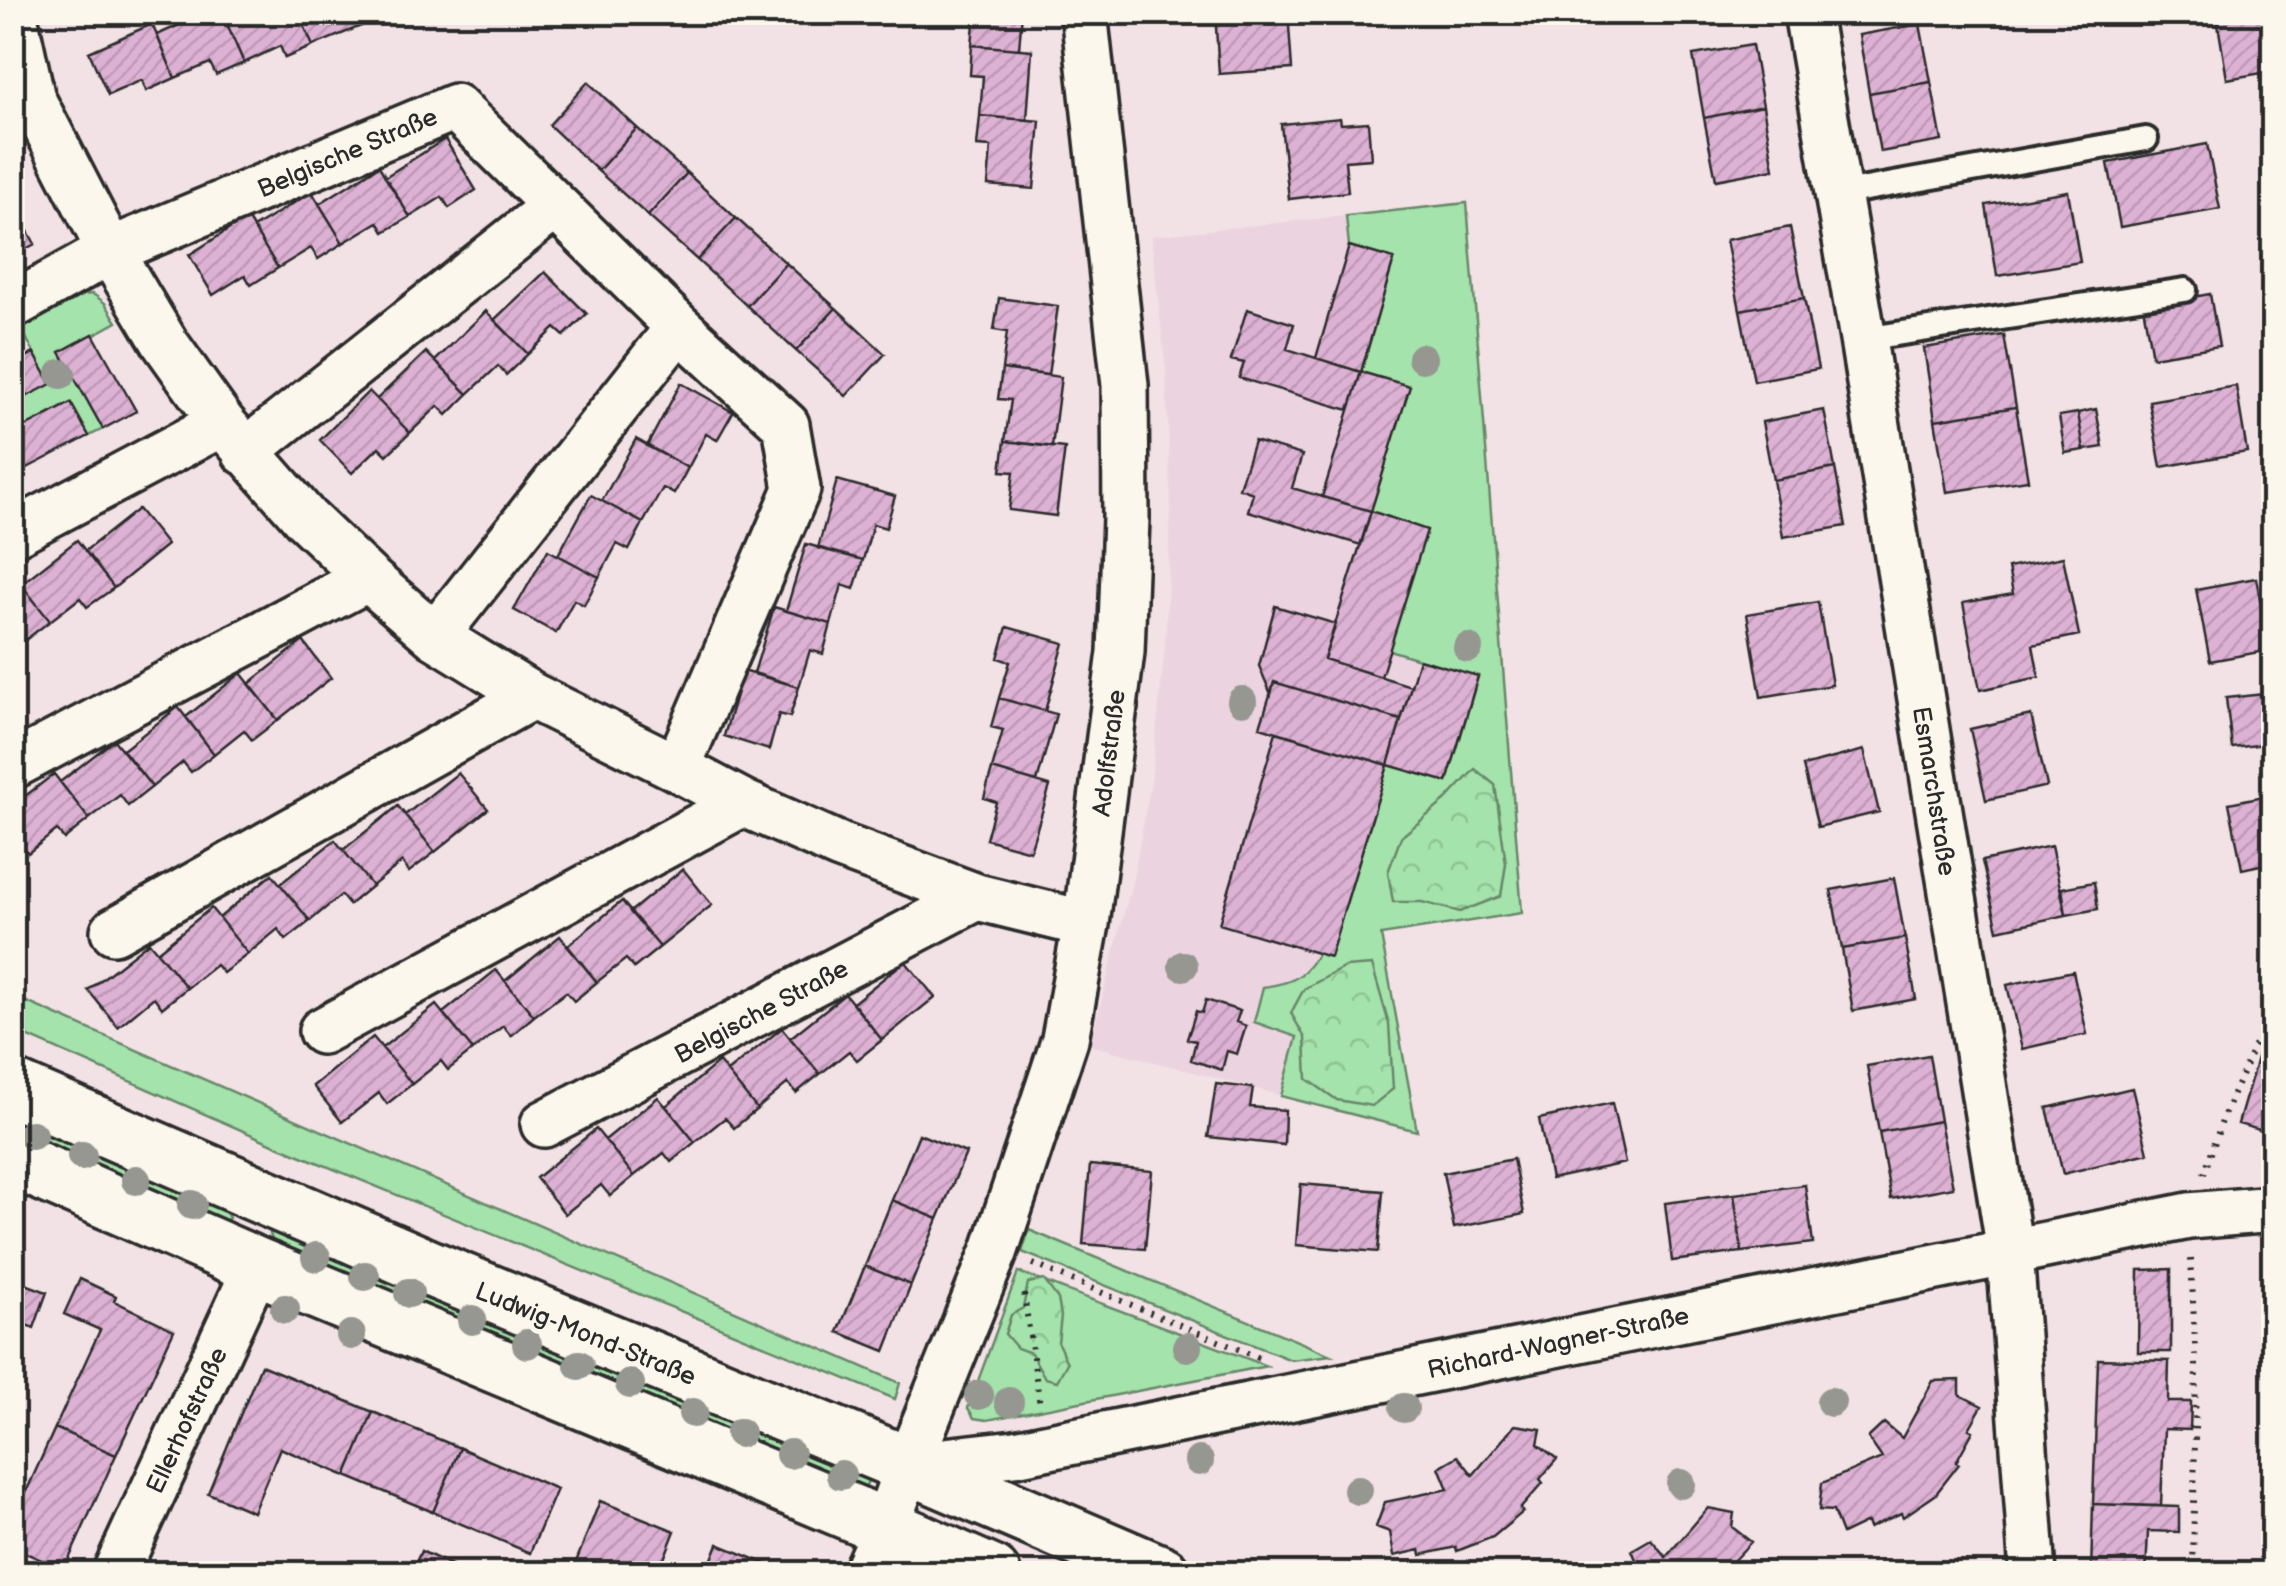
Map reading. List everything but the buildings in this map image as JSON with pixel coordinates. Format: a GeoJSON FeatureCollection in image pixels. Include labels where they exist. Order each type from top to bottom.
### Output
{"type":"FeatureCollection","features":[{"type":"Feature","properties":{"kind":"main road","name":"Ludwig-Mond-Straße"},"geometry":{"type":"LineString","coordinates":[[12,1088],[429,1268],[1162,1574]]}},
{"type":"Feature","properties":{"kind":"main road"},"geometry":{"type":"LineString","coordinates":[[12,1160],[258,1266],[885,1558],[992,1574]]}},
{"type":"Feature","properties":{"kind":"street"},"geometry":{"type":"LineString","coordinates":[[13,12],[22,104],[165,343],[234,437],[306,519],[434,636],[532,696],[743,803],[840,846],[977,897],[1086,924]]}},
{"type":"Feature","properties":{"kind":"street","name":"Adolfstraße"},"geometry":{"type":"LineString","coordinates":[[908,1465],[1007,1254],[1065,1039],[1086,924],[1121,652],[1125,385],[1084,12]]}},
{"type":"Feature","properties":{"kind":"street","name":"Esmarchstraße"},"geometry":{"type":"LineString","coordinates":[[1807,12],[2010,1250],[2033,1574]]}},
{"type":"Feature","properties":{"kind":"street","name":"Belgische Straße"},"geometry":{"type":"LineString","coordinates":[[12,306],[110,251],[455,107],[679,327],[786,425],[797,489],[678,768]]}},
{"type":"Feature","properties":{"kind":"street"},"geometry":{"type":"LineString","coordinates":[[12,534],[234,437],[555,206]]}},
{"type":"Feature","properties":{"kind":"street"},"geometry":{"type":"LineString","coordinates":[[434,636],[679,327]]}},
{"type":"Feature","properties":{"kind":"street"},"geometry":{"type":"LineString","coordinates":[[12,766],[368,578]]}},
{"type":"Feature","properties":{"kind":"street"},"geometry":{"type":"LineString","coordinates":[[114,931],[532,696]]}},
{"type":"Feature","properties":{"kind":"street"},"geometry":{"type":"LineString","coordinates":[[322,1031],[743,803]]}},
{"type":"Feature","properties":{"kind":"street","name":"Belgische Straße"},"geometry":{"type":"LineString","coordinates":[[544,1124],[977,897]]}},
{"type":"Feature","properties":{"kind":"street","name":"Richard-Wagner-Straße"},"geometry":{"type":"LineString","coordinates":[[908,1465],[1046,1447],[2189,1216],[2274,1209]]}},
{"type":"Feature","properties":{"kind":"street","name":"Ellerhofstraße"},"geometry":{"type":"LineString","coordinates":[[116,1574],[258,1266]]}},
{"type":"Feature","properties":{"kind":"street"},"geometry":{"type":"LineString","coordinates":[[885,1558],[908,1465]]}},
{"type":"Feature","properties":{"kind":"lane"},"geometry":{"type":"LineString","coordinates":[[1838,194],[2146,139]]}},
{"type":"Feature","properties":{"kind":"lane"},"geometry":{"type":"LineString","coordinates":[[1863,339],[2185,290]]}},
{"type":"Feature","properties":{"kind":"path"},"geometry":{"type":"LineString","coordinates":[[2193,1574],[2196,1364],[2189,1216],[2224,1115],[2255,1044],[2274,1041]]}},
{"type":"Feature","properties":{"kind":"path"},"geometry":{"type":"LineString","coordinates":[[1007,1254],[1264,1359]]}},
{"type":"Feature","properties":{"kind":"path"},"geometry":{"type":"LineString","coordinates":[[1007,1254],[1046,1447]]}},
{"type":"Feature","properties":{"kind":"shaded area"},"geometry":{"type":"Polygon","coordinates":[[[1467,203],[1522,913],[1381,935],[1417,1131],[1090,1045],[1133,879],[1151,782],[1165,646],[1171,509],[1166,371],[1151,236],[1467,203]]]}},
{"type":"Feature","properties":{"kind":"green space"},"geometry":{"type":"Polygon","coordinates":[[[1467,203],[1522,913],[1381,935],[1417,1131],[1281,1096],[1297,1037],[1254,1022],[1263,987],[1295,978],[1318,953],[1330,957],[1388,765],[1447,782],[1478,677],[1389,650],[1371,511],[1409,387],[1361,372],[1394,259],[1349,246],[1346,216],[1467,203]]]}},
{"type":"Feature","properties":{"kind":"green space"},"geometry":{"type":"Polygon","coordinates":[[[93,294],[105,303],[117,322],[61,353],[103,429],[89,436],[70,403],[13,434],[13,404],[50,383],[21,328],[82,295],[93,294]]]}},
{"type":"Feature","properties":{"kind":"green space"},"geometry":{"type":"Polygon","coordinates":[[[1475,769],[1495,785],[1506,864],[1501,896],[1460,912],[1422,902],[1393,902],[1388,872],[1401,837],[1446,800],[1475,769]]]}},
{"type":"Feature","properties":{"kind":"green space"},"geometry":{"type":"Polygon","coordinates":[[[1372,965],[1389,1024],[1393,1089],[1372,1106],[1337,1100],[1307,1079],[1305,1038],[1291,1013],[1304,989],[1345,967],[1372,965]]]}},
{"type":"Feature","properties":{"kind":"green space"},"geometry":{"type":"Polygon","coordinates":[[[13,996],[900,1383],[895,1399],[280,1147],[13,1030],[13,996]]]}},
{"type":"Feature","properties":{"kind":"green space"},"geometry":{"type":"Polygon","coordinates":[[[13,1116],[224,1209],[229,1218],[219,1226],[13,1137],[13,1116]]]}},
{"type":"Feature","properties":{"kind":"green space"},"geometry":{"type":"Polygon","coordinates":[[[279,1229],[870,1476],[862,1495],[275,1248],[270,1234],[279,1229]]]}},
{"type":"Feature","properties":{"kind":"green space"},"geometry":{"type":"Polygon","coordinates":[[[1029,1230],[1331,1355],[1291,1360],[1022,1252],[1029,1230]]]}},
{"type":"Feature","properties":{"kind":"green space"},"geometry":{"type":"Polygon","coordinates":[[[1018,1272],[1267,1366],[987,1420],[974,1418],[968,1408],[1018,1272]]]}},
{"type":"Feature","properties":{"kind":"green space"},"geometry":{"type":"Polygon","coordinates":[[[1044,1280],[1058,1299],[1061,1316],[1058,1343],[1067,1363],[1057,1381],[1045,1378],[1031,1353],[1017,1348],[1005,1334],[1011,1315],[1023,1308],[1028,1283],[1044,1280]]]}}]}
